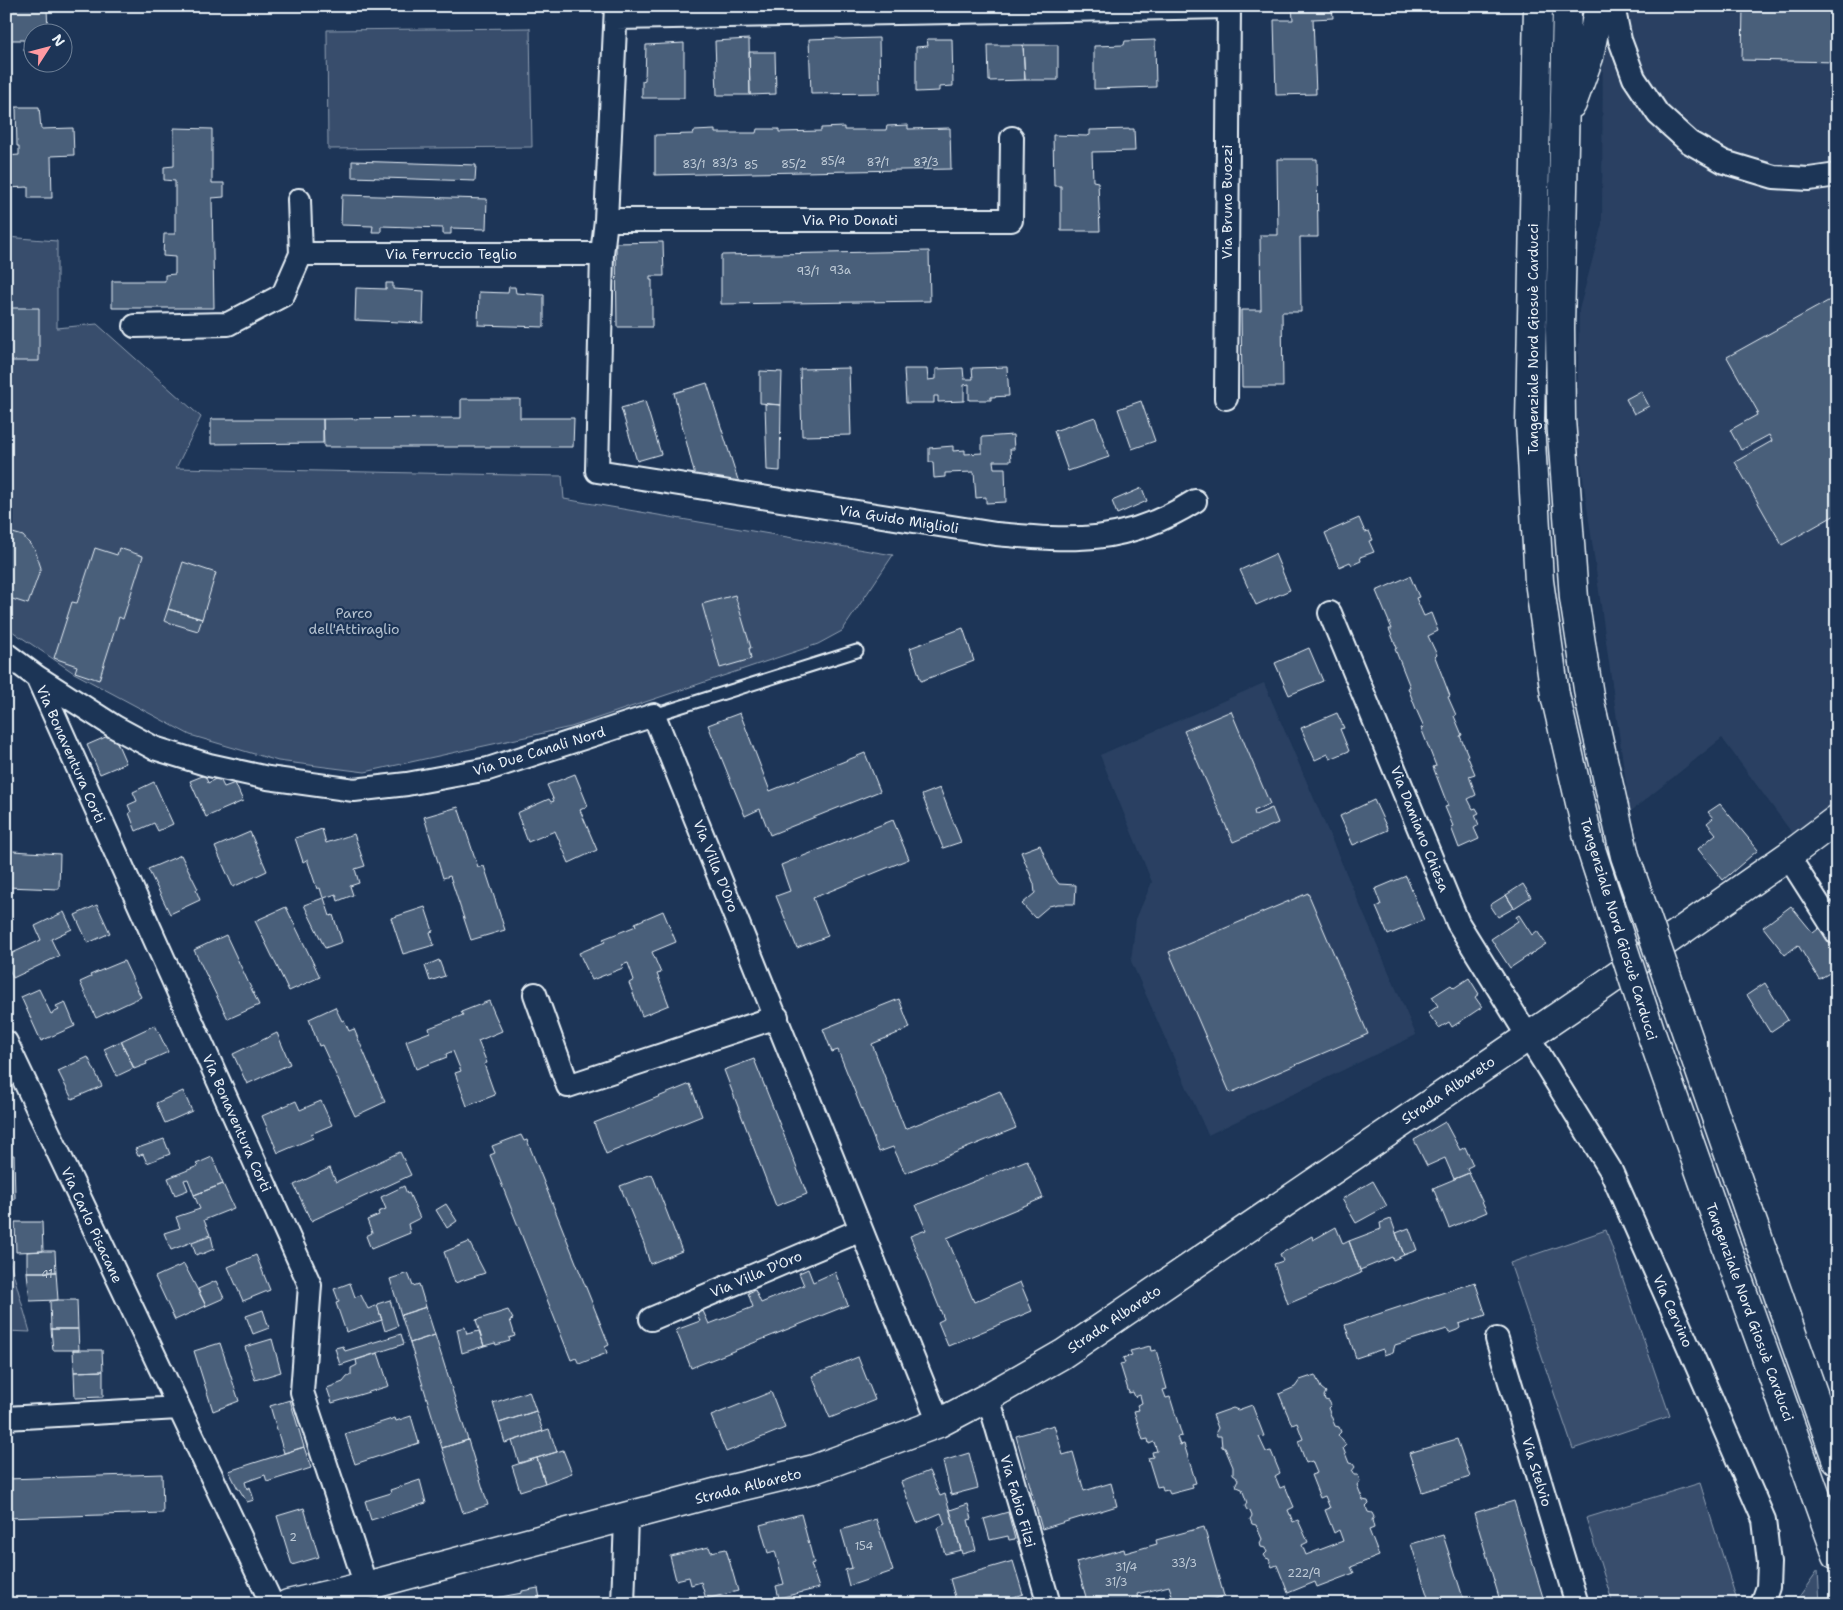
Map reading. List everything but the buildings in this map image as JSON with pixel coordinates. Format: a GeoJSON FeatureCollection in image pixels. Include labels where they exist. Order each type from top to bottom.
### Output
{"type":"FeatureCollection","features":[{"type":"Feature","properties":{"kind":"main road","name":"Tangenziale Nord Giosuè Carducci"},"geometry":{"type":"LineString","coordinates":[[1538,6],[1530,423],[1540,582],[1555,695],[1590,846],[1652,1036],[1837,1555]]}},
{"type":"Feature","properties":{"kind":"main road","name":"Tangenziale Nord Giosuè Carducci"},"geometry":{"type":"LineString","coordinates":[[1567,6],[1560,318],[1561,419],[1574,598],[1590,702],[1626,856],[1748,1212],[1837,1462]]}},
{"type":"Feature","properties":{"kind":"main road"},"geometry":{"type":"LineString","coordinates":[[1565,124],[1590,57],[1599,6]]}},
{"type":"Feature","properties":{"kind":"main road","name":"Strada Albareto"},"geometry":{"type":"LineString","coordinates":[[288,1604],[366,1586],[718,1492],[814,1469],[939,1423],[988,1398],[1063,1354],[1620,974],[1788,856],[1837,819]]}},
{"type":"Feature","properties":{"kind":"street"},"geometry":{"type":"LineString","coordinates":[[602,254],[606,220],[616,12],[1229,6]]}},
{"type":"Feature","properties":{"kind":"street","name":"Via Bruno Buozzi"},"geometry":{"type":"LineString","coordinates":[[1226,398],[1229,6]]}},
{"type":"Feature","properties":{"kind":"street"},"geometry":{"type":"LineString","coordinates":[[1613,6],[1620,40],[1634,78],[1658,114],[1689,142],[1724,162],[1774,177],[1809,179],[1837,175]]}},
{"type":"Feature","properties":{"kind":"street","name":"Via Pio Donati"},"geometry":{"type":"LineString","coordinates":[[606,220],[1012,220],[1012,138]]}},
{"type":"Feature","properties":{"kind":"street"},"geometry":{"type":"LineString","coordinates":[[135,326],[228,324],[283,295],[301,254],[299,200]]}},
{"type":"Feature","properties":{"kind":"street","name":"Via Ferruccio Teglio"},"geometry":{"type":"LineString","coordinates":[[301,254],[602,254]]}},
{"type":"Feature","properties":{"kind":"street","name":"Via Guido Miglioli"},"geometry":{"type":"LineString","coordinates":[[602,254],[597,471],[996,534],[1055,539],[1091,539],[1146,526],[1172,516],[1195,501]]}},
{"type":"Feature","properties":{"kind":"street","name":"Via Damiano Chiesa"},"geometry":{"type":"LineString","coordinates":[[1330,613],[1458,923],[1527,1036]]}},
{"type":"Feature","properties":{"kind":"street","name":"Via Due Canali Nord"},"geometry":{"type":"LineString","coordinates":[[6,654],[37,677],[154,748],[209,765],[268,778],[354,790],[407,784],[488,769],[654,715]]}},
{"type":"Feature","properties":{"kind":"street","name":"Via Bonaventura Corti"},"geometry":{"type":"LineString","coordinates":[[37,677],[310,1285],[302,1392],[366,1586]]}},
{"type":"Feature","properties":{"kind":"street","name":"Via Villa D'Oro"},"geometry":{"type":"LineString","coordinates":[[654,715],[939,1423]]}},
{"type":"Feature","properties":{"kind":"street"},"geometry":{"type":"LineString","coordinates":[[1788,856],[1837,933]]}},
{"type":"Feature","properties":{"kind":"street"},"geometry":{"type":"LineString","coordinates":[[535,994],[568,1086],[777,1017]]}},
{"type":"Feature","properties":{"kind":"street","name":"Via Cervino"},"geometry":{"type":"LineString","coordinates":[[1527,1036],[1610,1169],[1764,1520],[1769,1563],[1768,1587],[1762,1604]]}},
{"type":"Feature","properties":{"kind":"street","name":"Via Carlo Pisacane"},"geometry":{"type":"LineString","coordinates":[[6,1042],[272,1604]]}},
{"type":"Feature","properties":{"kind":"street","name":"Via Villa D'Oro"},"geometry":{"type":"LineString","coordinates":[[651,1319],[861,1230]]}},
{"type":"Feature","properties":{"kind":"street","name":"Via Stelvio"},"geometry":{"type":"LineString","coordinates":[[1497,1339],[1577,1604]]}},
{"type":"Feature","properties":{"kind":"street","name":"Via Fabio Filzi"},"geometry":{"type":"LineString","coordinates":[[988,1398],[1049,1604]]}},
{"type":"Feature","properties":{"kind":"street"},"geometry":{"type":"LineString","coordinates":[[6,1418],[178,1408]]}},
{"type":"Feature","properties":{"kind":"street"},"geometry":{"type":"LineString","coordinates":[[623,1604],[626,1518]]}},
{"type":"Feature","properties":{"kind":"lane"},"geometry":{"type":"LineString","coordinates":[[654,715],[857,651]]}},
{"type":"Feature","properties":{"kind":"shaded area"},"geometry":{"type":"Polygon","coordinates":[[[1603,6],[1837,6],[1837,806],[1795,837],[1722,738],[1630,812],[1577,435],[1579,310],[1602,224],[1603,6]]]}},
{"type":"Feature","properties":{"kind":"shaded area"},"geometry":{"type":"Polygon","coordinates":[[[1264,683],[1416,1035],[1208,1135],[1131,961],[1136,919],[1152,882],[1100,755],[1264,683]]]}},
{"type":"Feature","properties":{"kind":"green space"},"geometry":{"type":"Polygon","coordinates":[[[530,28],[532,147],[328,149],[327,30],[530,28]]]}},
{"type":"Feature","properties":{"kind":"green space","name":"Parco dell'Attiraglio"},"geometry":{"type":"Polygon","coordinates":[[[6,237],[57,241],[57,328],[97,324],[201,417],[176,468],[562,476],[564,499],[893,555],[842,631],[818,644],[571,727],[365,772],[278,761],[190,735],[74,673],[6,627],[6,237]]]}},
{"type":"Feature","properties":{"kind":"green space"},"geometry":{"type":"Polygon","coordinates":[[[1606,1230],[1670,1416],[1573,1449],[1510,1263],[1606,1230]]]}},
{"type":"Feature","properties":{"kind":"green space"},"geometry":{"type":"Polygon","coordinates":[[[6,1248],[30,1332],[6,1331],[6,1248]]]}},
{"type":"Feature","properties":{"kind":"green space"},"geometry":{"type":"Polygon","coordinates":[[[1700,1483],[1738,1604],[1613,1604],[1586,1518],[1700,1483]]]}},
{"type":"Feature","properties":{"kind":"green space"},"geometry":{"type":"Polygon","coordinates":[[[1818,1570],[1820,1604],[1794,1604],[1818,1570]]]}}]}
